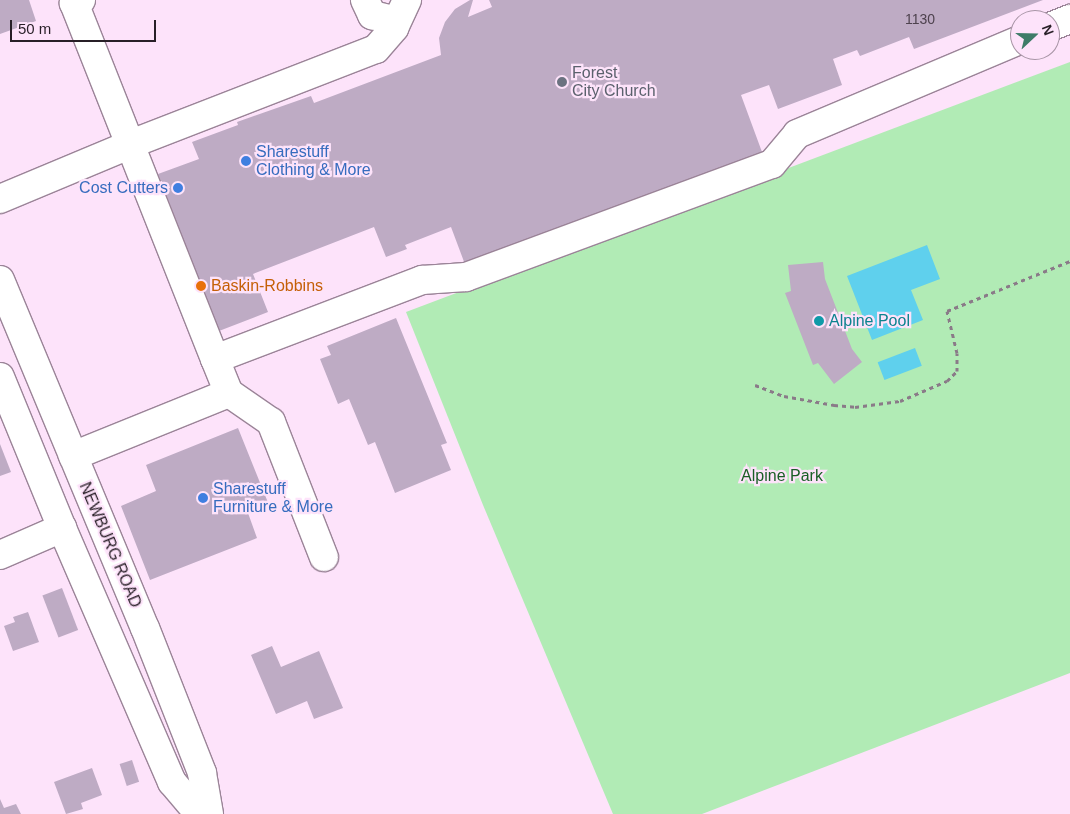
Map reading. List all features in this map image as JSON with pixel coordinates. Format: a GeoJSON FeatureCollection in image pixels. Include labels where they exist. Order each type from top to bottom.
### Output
{"type":"FeatureCollection","features":[{"type":"Feature","properties":{"kind":"main road"},"geometry":{"type":"LineString","coordinates":[[365,0],[372,15],[396,12]]}},
{"type":"Feature","properties":{"kind":"main road"},"geometry":{"type":"LineString","coordinates":[[76,1],[129,145],[229,393],[271,422],[324,557]]}},
{"type":"Feature","properties":{"kind":"main road"},"geometry":{"type":"LineString","coordinates":[[0,199],[129,145],[376,49],[396,12]]}},
{"type":"Feature","properties":{"kind":"main road"},"geometry":{"type":"LineString","coordinates":[[215,359],[422,280],[466,277],[772,164],[796,134],[1010,44]]}},
{"type":"Feature","properties":{"kind":"main road","name":"NEWBURG ROAD"},"geometry":{"type":"LineString","coordinates":[[0,280],[202,774],[209,814]]}},
{"type":"Feature","properties":{"kind":"main road"},"geometry":{"type":"LineString","coordinates":[[0,377],[62,528],[172,782],[199,814]]}},
{"type":"Feature","properties":{"kind":"main road"},"geometry":{"type":"LineString","coordinates":[[38,469],[229,393]]}},
{"type":"Feature","properties":{"kind":"main road"},"geometry":{"type":"LineString","coordinates":[[0,555],[62,528]]}},
{"type":"Feature","properties":{"kind":"path"},"geometry":{"type":"LineString","coordinates":[[755,384],[784,396],[834,405],[855,407],[900,400],[947,381],[957,372],[957,353],[947,311],[1070,261]]}},
{"type":"Feature","properties":{"kind":"green space","name":"Alpine Park"},"geometry":{"type":"Polygon","coordinates":[[[1070,62],[1070,673],[702,814],[613,814],[483,505],[406,312],[1070,62]]]}},
{"type":"Feature","properties":{"kind":"water"},"geometry":{"type":"Polygon","coordinates":[[[927,245],[940,279],[911,290],[923,320],[872,340],[847,276],[927,245]]]}},
{"type":"Feature","properties":{"kind":"water"},"geometry":{"type":"Polygon","coordinates":[[[915,348],[922,366],[884,380],[878,362],[915,348]]]}},
{"type":"Feature","properties":{"kind":"building"},"geometry":{"type":"Polygon","coordinates":[[[0,0],[29,0],[36,21],[0,34],[0,0]]]}},
{"type":"Feature","properties":{"kind":"building"},"geometry":{"type":"Polygon","coordinates":[[[470,0],[473,0],[468,17],[492,7],[489,0],[1043,0],[1017,10],[1010,10],[1010,13],[914,49],[909,37],[860,56],[857,50],[833,59],[842,85],[778,109],[769,85],[741,95],[762,152],[466,267],[451,227],[405,245],[407,249],[386,257],[374,227],[253,274],[268,312],[219,331],[158,174],[199,159],[192,142],[238,125],[237,122],[311,96],[314,103],[441,55],[439,38],[445,22],[455,9],[470,0]]]}},
{"type":"Feature","properties":{"kind":"building","name":"Alpine Pool"},"geometry":{"type":"Polygon","coordinates":[[[823,262],[825,279],[852,349],[862,362],[834,384],[818,363],[813,365],[785,293],[791,291],[788,265],[823,262]]]}},
{"type":"Feature","properties":{"kind":"building"},"geometry":{"type":"Polygon","coordinates":[[[396,318],[447,443],[441,445],[451,470],[395,493],[375,442],[368,445],[349,399],[338,404],[320,359],[331,355],[327,346],[396,318]]]}},
{"type":"Feature","properties":{"kind":"building","name":"Sharestuff Furniture & More"},"geometry":{"type":"Polygon","coordinates":[[[238,428],[269,505],[248,513],[257,538],[150,580],[121,506],[156,491],[146,465],[238,428]]]}},
{"type":"Feature","properties":{"kind":"building"},"geometry":{"type":"Polygon","coordinates":[[[0,444],[11,472],[0,476],[0,444]]]}},
{"type":"Feature","properties":{"kind":"building"},"geometry":{"type":"Polygon","coordinates":[[[62,588],[78,630],[59,638],[42,596],[62,588]]]}},
{"type":"Feature","properties":{"kind":"building"},"geometry":{"type":"Polygon","coordinates":[[[28,612],[39,642],[13,651],[4,626],[15,622],[13,617],[28,612]]]}},
{"type":"Feature","properties":{"kind":"building"},"geometry":{"type":"Polygon","coordinates":[[[272,646],[281,667],[319,651],[343,708],[314,719],[307,701],[276,714],[251,655],[272,646]]]}},
{"type":"Feature","properties":{"kind":"building"},"geometry":{"type":"Polygon","coordinates":[[[132,760],[139,782],[127,786],[120,764],[132,760]]]}},
{"type":"Feature","properties":{"kind":"building"},"geometry":{"type":"Polygon","coordinates":[[[92,768],[102,795],[81,803],[83,809],[66,814],[54,782],[92,768]]]}},
{"type":"Feature","properties":{"kind":"building"},"geometry":{"type":"Polygon","coordinates":[[[0,799],[4,808],[16,804],[21,814],[0,814],[0,799]]]}},
{"type":"Feature","properties":{"kind":"place","name":"Forest City Church"},"geometry":{"type":"Point","coordinates":[562,82]}},
{"type":"Feature","properties":{"kind":"place","name":"Sharestuff Clothing & More"},"geometry":{"type":"Point","coordinates":[246,161]}},
{"type":"Feature","properties":{"kind":"place","name":"Cost Cutters"},"geometry":{"type":"Point","coordinates":[178,188]}},
{"type":"Feature","properties":{"kind":"place","name":"Baskin-Robbins"},"geometry":{"type":"Point","coordinates":[201,286]}},
{"type":"Feature","properties":{"kind":"place","name":"Alpine Pool"},"geometry":{"type":"Point","coordinates":[819,321]}},
{"type":"Feature","properties":{"kind":"place","name":"Sharestuff Furniture & More"},"geometry":{"type":"Point","coordinates":[203,498]}}]}
